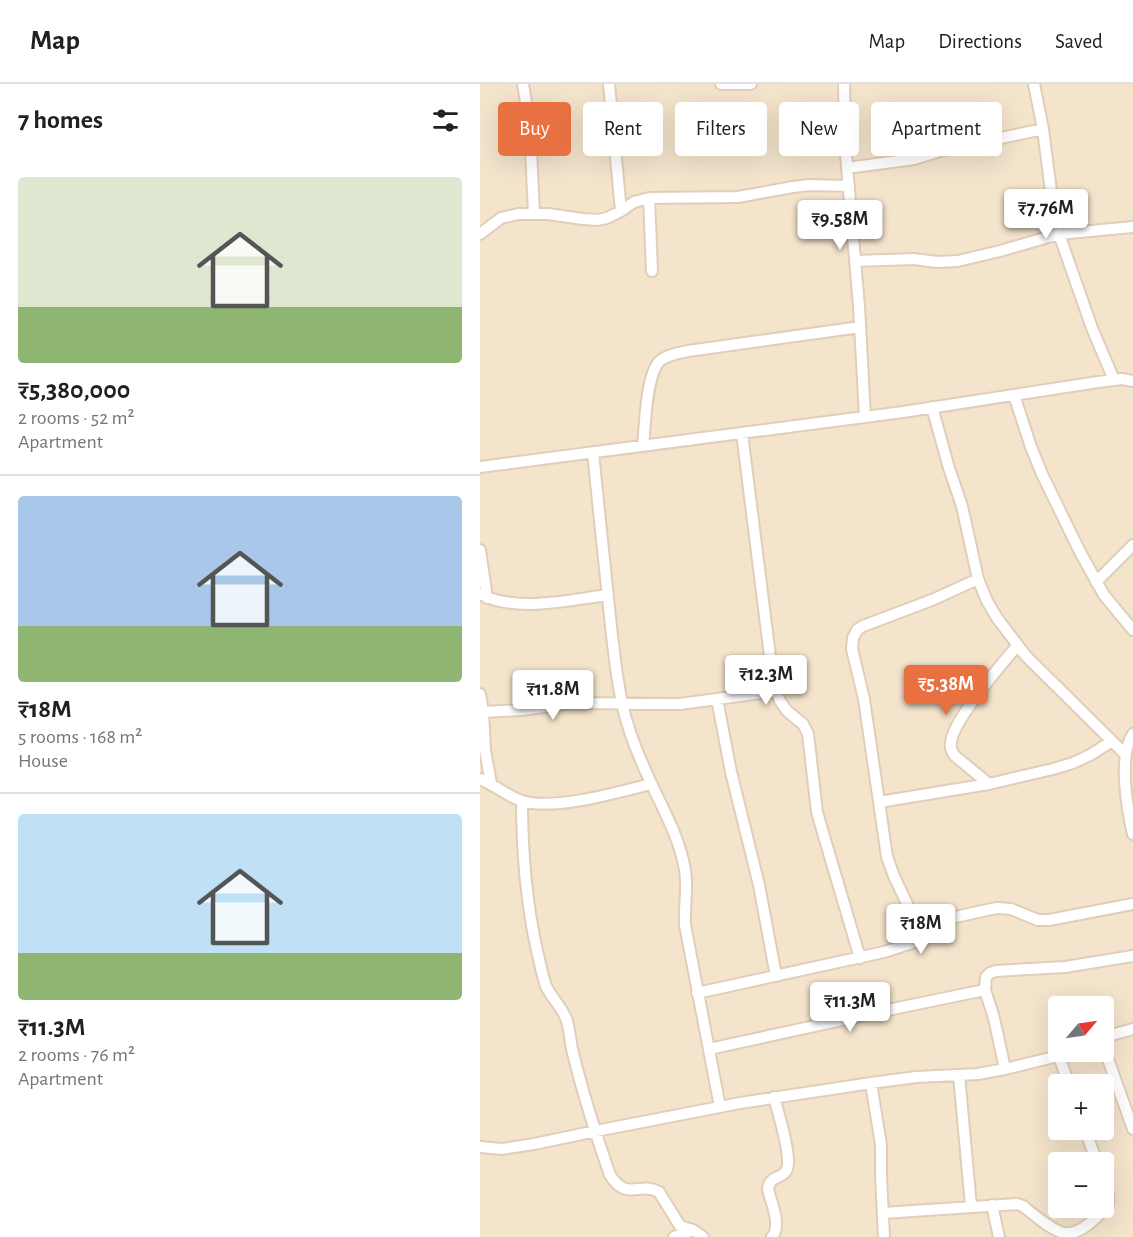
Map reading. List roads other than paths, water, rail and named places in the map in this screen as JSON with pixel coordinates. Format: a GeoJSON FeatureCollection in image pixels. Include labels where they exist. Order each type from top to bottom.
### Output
{"type":"FeatureCollection","features":[{"type":"Feature","properties":{"kind":"street"},"geometry":{"type":"LineString","coordinates":[[523,84],[530,127],[534,214]]}},
{"type":"Feature","properties":{"kind":"street"},"geometry":{"type":"LineString","coordinates":[[609,84],[621,212]]}},
{"type":"Feature","properties":{"kind":"street"},"geometry":{"type":"LineString","coordinates":[[721,84],[752,84]]}},
{"type":"Feature","properties":{"kind":"street"},"geometry":{"type":"LineString","coordinates":[[844,84],[845,144],[865,417]]}},
{"type":"Feature","properties":{"kind":"street"},"geometry":{"type":"LineString","coordinates":[[1034,84],[1059,234],[1088,319],[1114,380]]}},
{"type":"Feature","properties":{"kind":"street"},"geometry":{"type":"LineString","coordinates":[[847,168],[915,159],[940,151],[1043,129]]}},
{"type":"Feature","properties":{"kind":"street"},"geometry":{"type":"LineString","coordinates":[[480,234],[493,223],[518,214],[597,220],[621,212],[634,202],[649,198],[738,197],[809,185],[849,186]]}},
{"type":"Feature","properties":{"kind":"street"},"geometry":{"type":"LineString","coordinates":[[649,198],[652,271]]}},
{"type":"Feature","properties":{"kind":"street"},"geometry":{"type":"LineString","coordinates":[[855,261],[914,259],[937,262],[958,261],[1000,252],[1059,234],[1133,227]]}},
{"type":"Feature","properties":{"kind":"street"},"geometry":{"type":"LineString","coordinates":[[643,446],[650,383],[655,368],[661,360],[673,354],[688,351],[860,327]]}},
{"type":"Feature","properties":{"kind":"street"},"geometry":{"type":"LineString","coordinates":[[480,467],[865,417],[1114,380],[1133,381]]}},
{"type":"Feature","properties":{"kind":"street"},"geometry":{"type":"LineString","coordinates":[[1014,395],[1042,474],[1096,582],[1133,630]]}},
{"type":"Feature","properties":{"kind":"street"},"geometry":{"type":"LineString","coordinates":[[932,407],[962,506],[978,579],[987,601],[1017,646],[1125,754]]}},
{"type":"Feature","properties":{"kind":"street"},"geometry":{"type":"LineString","coordinates":[[742,433],[776,691],[787,711],[803,724],[808,734],[817,812],[860,958]]}},
{"type":"Feature","properties":{"kind":"street"},"geometry":{"type":"LineString","coordinates":[[593,453],[615,663],[622,703],[632,740],[675,835],[686,871],[685,925],[720,1107]]}},
{"type":"Feature","properties":{"kind":"street"},"geometry":{"type":"LineString","coordinates":[[1096,582],[1133,545]]}},
{"type":"Feature","properties":{"kind":"street"},"geometry":{"type":"LineString","coordinates":[[480,550],[484,596],[502,603],[557,602],[608,595]]}},
{"type":"Feature","properties":{"kind":"street"},"geometry":{"type":"LineString","coordinates":[[923,938],[887,857],[864,699],[852,649],[853,638],[857,630],[864,626],[932,600],[978,579]]}},
{"type":"Feature","properties":{"kind":"street"},"geometry":{"type":"LineString","coordinates":[[988,784],[955,756],[951,742],[960,720],[975,698],[1017,646]]}},
{"type":"Feature","properties":{"kind":"street"},"geometry":{"type":"LineString","coordinates":[[483,712],[522,710],[571,703],[680,704],[776,691]]}},
{"type":"Feature","properties":{"kind":"street"},"geometry":{"type":"LineString","coordinates":[[480,694],[483,712],[485,781],[511,796],[534,803],[556,802],[608,794],[651,784]]}},
{"type":"Feature","properties":{"kind":"street"},"geometry":{"type":"LineString","coordinates":[[717,699],[731,772],[759,885],[776,976]]}},
{"type":"Feature","properties":{"kind":"street"},"geometry":{"type":"LineString","coordinates":[[1133,734],[1125,754],[1124,776],[1133,834]]}},
{"type":"Feature","properties":{"kind":"street"},"geometry":{"type":"LineString","coordinates":[[879,802],[988,784],[1053,769],[1090,755],[1112,741]]}},
{"type":"Feature","properties":{"kind":"street"},"geometry":{"type":"LineString","coordinates":[[522,801],[522,845],[534,939],[546,985],[567,1021],[572,1050],[610,1175],[615,1184],[623,1189],[649,1188],[659,1191],[680,1226],[693,1230],[703,1237]]}},
{"type":"Feature","properties":{"kind":"street"},"geometry":{"type":"LineString","coordinates":[[697,993],[902,947],[923,938],[937,925],[951,918],[989,909],[1011,909],[1038,920],[1049,920],[1133,904]]}},
{"type":"Feature","properties":{"kind":"street"},"geometry":{"type":"LineString","coordinates":[[1005,1069],[994,1018],[985,990],[986,977],[990,973],[1065,967],[1133,956]]}},
{"type":"Feature","properties":{"kind":"street"},"geometry":{"type":"LineString","coordinates":[[709,1049],[985,990]]}},
{"type":"Feature","properties":{"kind":"street"},"geometry":{"type":"LineString","coordinates":[[1114,1034],[1133,1029]]}},
{"type":"Feature","properties":{"kind":"street"},"geometry":{"type":"LineString","coordinates":[[480,1147],[502,1149],[524,1146],[774,1097],[916,1077],[978,1074],[1048,1057]]}},
{"type":"Feature","properties":{"kind":"street"},"geometry":{"type":"LineString","coordinates":[[1109,1062],[1133,1129]]}},
{"type":"Feature","properties":{"kind":"street"},"geometry":{"type":"LineString","coordinates":[[959,1075],[971,1206]]}},
{"type":"Feature","properties":{"kind":"street"},"geometry":{"type":"LineString","coordinates":[[871,1083],[881,1145],[884,1237]]}},
{"type":"Feature","properties":{"kind":"street"},"geometry":{"type":"LineString","coordinates":[[772,1237],[775,1233],[776,1222],[768,1189],[769,1184],[772,1179],[788,1169],[787,1152],[774,1097]]}},
{"type":"Feature","properties":{"kind":"street"},"geometry":{"type":"LineString","coordinates":[[883,1213],[1017,1204],[1063,1233],[1071,1233],[1085,1226],[1093,1218]]}},
{"type":"Feature","properties":{"kind":"street"},"geometry":{"type":"LineString","coordinates":[[992,1205],[999,1237]]}},
{"type":"Feature","properties":{"kind":"street"},"geometry":{"type":"LineString","coordinates":[[674,1237],[693,1230]]}}]}
